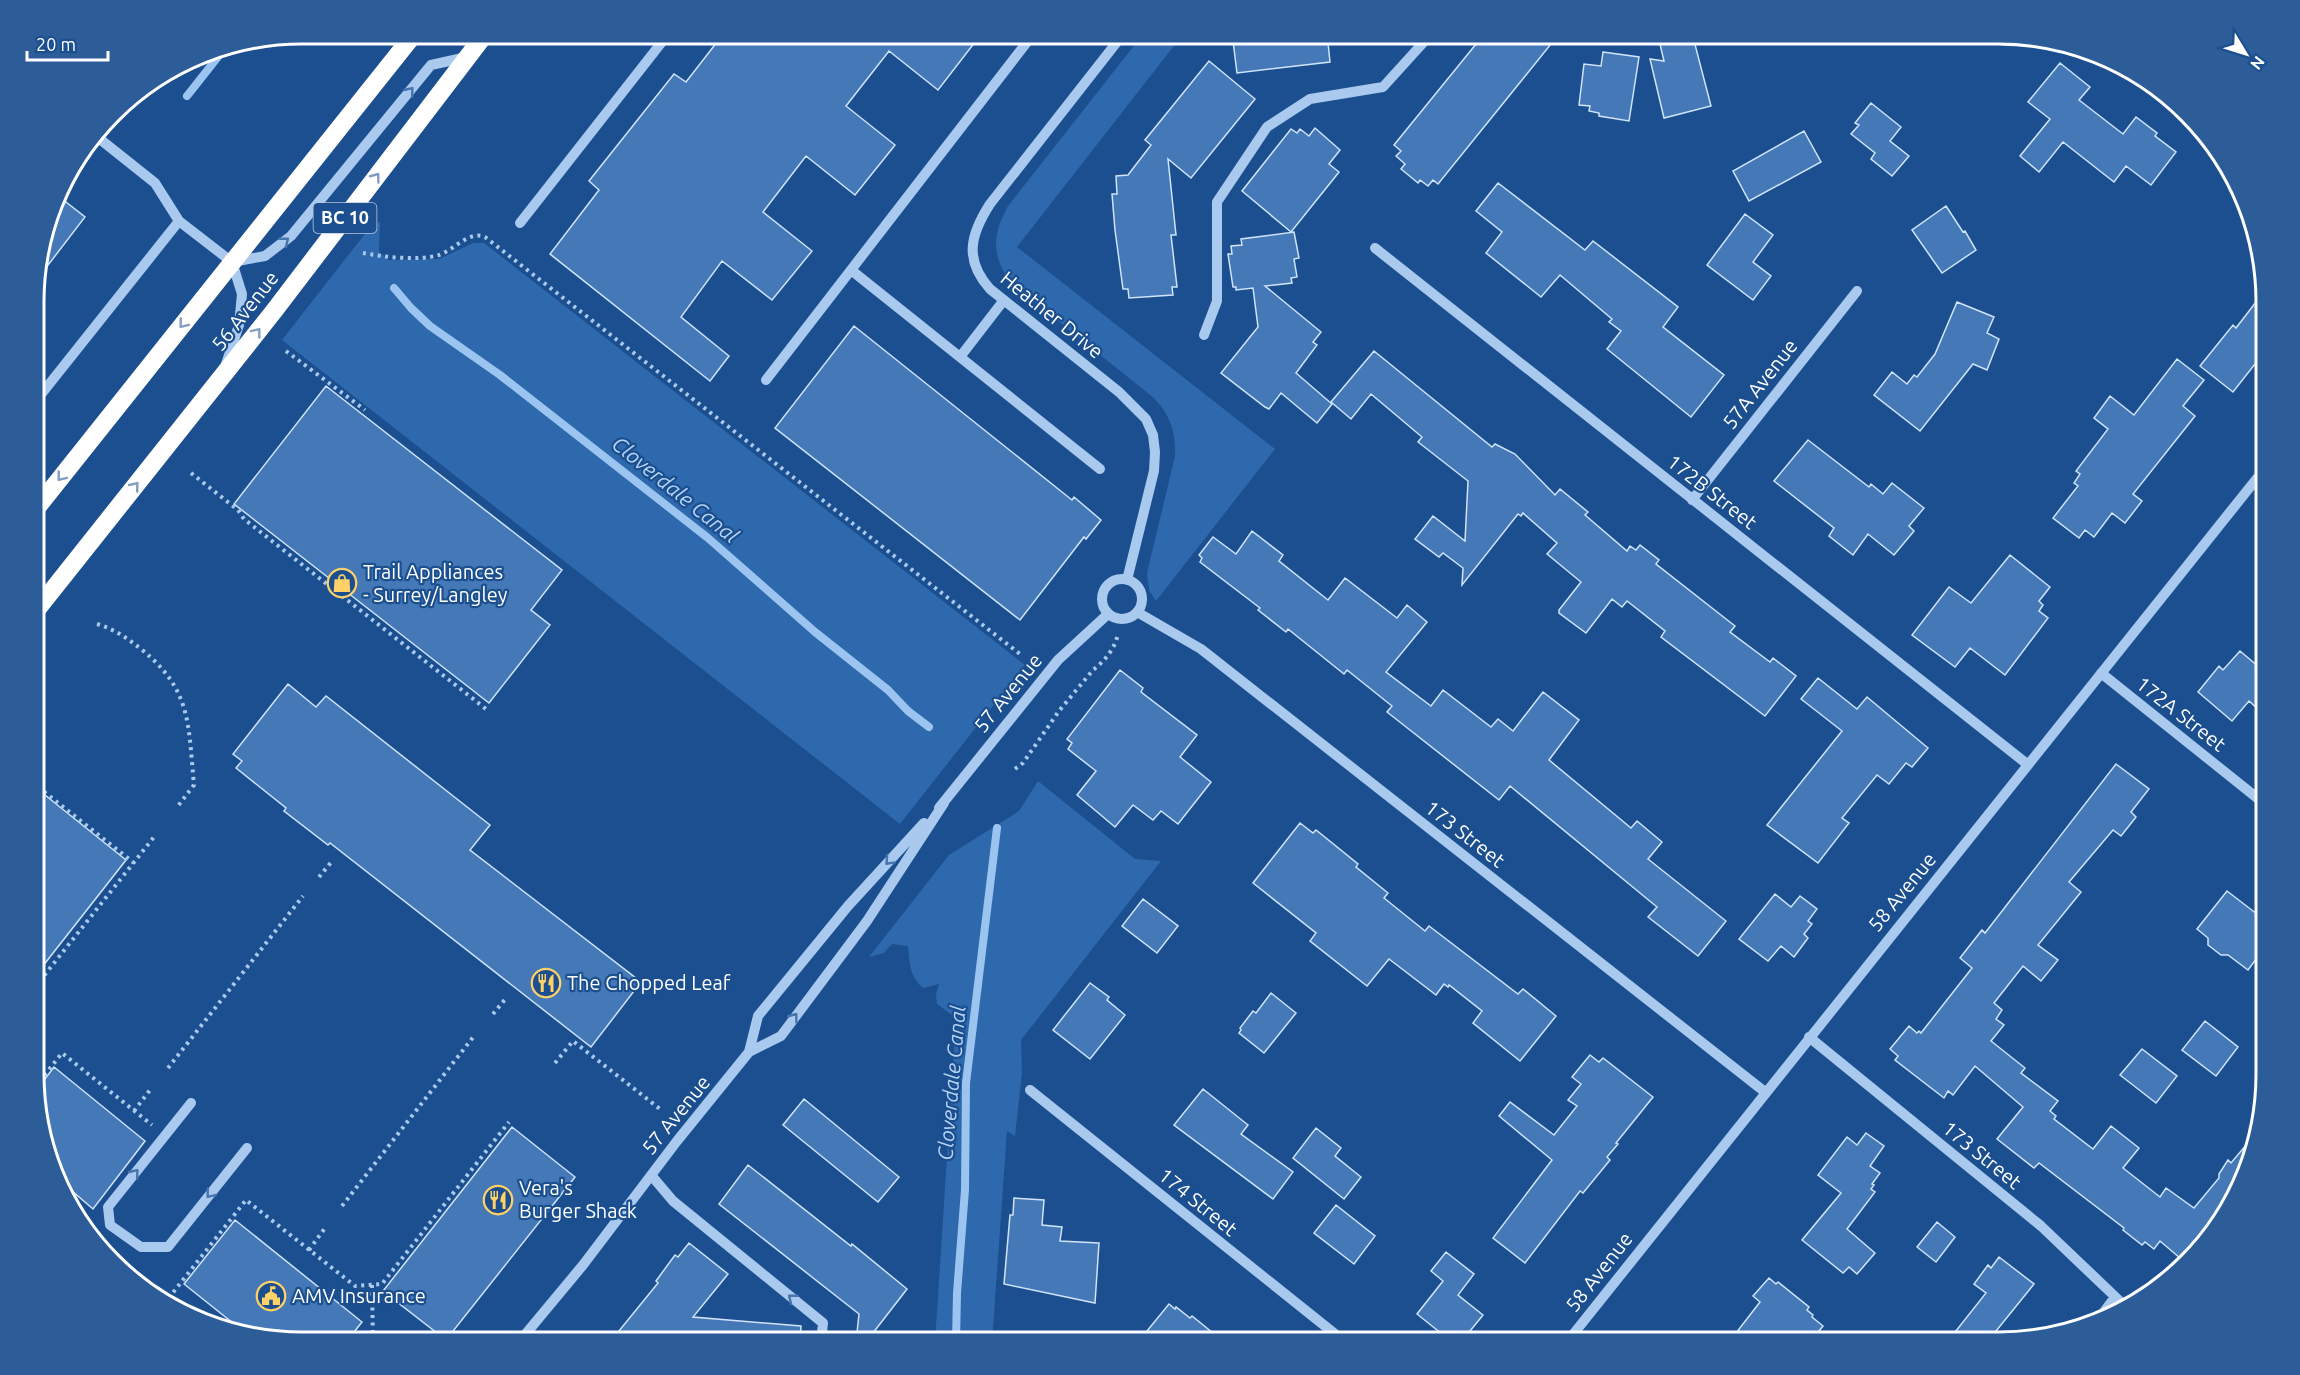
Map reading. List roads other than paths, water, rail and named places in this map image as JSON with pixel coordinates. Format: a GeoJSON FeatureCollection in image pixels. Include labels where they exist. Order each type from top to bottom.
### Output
{"type":"FeatureCollection","features":[{"type":"Feature","properties":{"kind":"highway","name":"56 Avenue"},"geometry":{"type":"LineString","coordinates":[[44,499],[406,44]]}},
{"type":"Feature","properties":{"kind":"highway","name":"56 Avenue"},"geometry":{"type":"LineString","coordinates":[[44,601],[221,378],[478,44]]}},
{"type":"Feature","properties":{"kind":"street"},"geometry":{"type":"LineString","coordinates":[[520,223],[660,44]]}},
{"type":"Feature","properties":{"kind":"street"},"geometry":{"type":"LineString","coordinates":[[766,380],[1026,44]]}},
{"type":"Feature","properties":{"kind":"street","name":"Heather Drive"},"geometry":{"type":"LineString","coordinates":[[1115,44],[997,195],[978,223],[972,243],[973,261],[978,276],[1004,300],[1119,392],[1146,419],[1153,435],[1154,471],[1127,580]]}},
{"type":"Feature","properties":{"kind":"street"},"geometry":{"type":"LineString","coordinates":[[1203,335],[1217,301],[1217,202],[1267,127],[1310,99],[1383,87],[1422,44]]}},
{"type":"Feature","properties":{"kind":"street"},"geometry":{"type":"LineString","coordinates":[[232,262],[265,256],[291,236],[431,65],[468,57]]}},
{"type":"Feature","properties":{"kind":"street"},"geometry":{"type":"LineString","coordinates":[[100,140],[155,183],[179,221],[232,262],[242,294],[239,325],[221,378]]}},
{"type":"Feature","properties":{"kind":"street"},"geometry":{"type":"LineString","coordinates":[[44,391],[179,221]]}},
{"type":"Feature","properties":{"kind":"street","name":"172B Street"},"geometry":{"type":"LineString","coordinates":[[1375,248],[2027,764]]}},
{"type":"Feature","properties":{"kind":"street"},"geometry":{"type":"LineString","coordinates":[[851,270],[1100,469]]}},
{"type":"Feature","properties":{"kind":"street","name":"57A Avenue"},"geometry":{"type":"LineString","coordinates":[[1692,500],[1857,291]]}},
{"type":"Feature","properties":{"kind":"street"},"geometry":{"type":"LineString","coordinates":[[960,357],[1004,300]]}},
{"type":"Feature","properties":{"kind":"street","name":"58 Avenue"},"geometry":{"type":"LineString","coordinates":[[1575,1332],[2256,479]]}},
{"type":"Feature","properties":{"kind":"street"},"geometry":{"type":"LineString","coordinates":[[1115,580],[1127,580],[1134,583],[1141,594],[1137,612],[1126,618],[1113,617],[1108,614],[1102,602],[1104,588],[1115,580]]}},
{"type":"Feature","properties":{"kind":"street","name":"173 Street"},"geometry":{"type":"LineString","coordinates":[[1137,612],[1201,649],[1765,1092]]}},
{"type":"Feature","properties":{"kind":"street","name":"57 Avenue"},"geometry":{"type":"LineString","coordinates":[[527,1332],[583,1265],[749,1052],[758,1016],[848,906],[944,803],[1058,660],[1108,614]]}},
{"type":"Feature","properties":{"kind":"street","name":"172A Street"},"geometry":{"type":"LineString","coordinates":[[2101,673],[2256,797]]}},
{"type":"Feature","properties":{"kind":"street","name":"57 Avenue"},"geometry":{"type":"LineString","coordinates":[[749,1052],[781,1036],[867,921],[944,803]]}},
{"type":"Feature","properties":{"kind":"street","name":"173 Street"},"geometry":{"type":"LineString","coordinates":[[1809,1037],[2041,1226],[2120,1301]]}},
{"type":"Feature","properties":{"kind":"street","name":"174 Street"},"geometry":{"type":"LineString","coordinates":[[1030,1090],[1332,1332]]}},
{"type":"Feature","properties":{"kind":"street"},"geometry":{"type":"LineString","coordinates":[[190,1103],[108,1207],[110,1225],[141,1247],[168,1247],[247,1148]]}},
{"type":"Feature","properties":{"kind":"street"},"geometry":{"type":"LineString","coordinates":[[651,1175],[673,1201],[823,1323],[822,1332]]}},
{"type":"Feature","properties":{"kind":"street"},"geometry":{"type":"LineString","coordinates":[[2107,1308],[2115,1297]]}},
{"type":"Feature","properties":{"kind":"waterway"},"geometry":{"type":"LineString","coordinates":[[187,96],[218,57]]}},
{"type":"Feature","properties":{"kind":"waterway","name":"Cloverdale Canal"},"geometry":{"type":"LineString","coordinates":[[394,288],[430,326],[500,375],[708,538],[815,632],[888,690],[908,711],[929,727]]}},
{"type":"Feature","properties":{"kind":"waterway","name":"Cloverdale Canal"},"geometry":{"type":"LineString","coordinates":[[956,1332],[965,1190],[966,1083],[997,828]]}},
{"type":"Feature","properties":{"kind":"place","name":"Trail Appliances - Surrey/Langley"},"geometry":{"type":"Point","coordinates":[342,583]}},
{"type":"Feature","properties":{"kind":"place","name":"The Chopped Leaf"},"geometry":{"type":"Point","coordinates":[546,983]}},
{"type":"Feature","properties":{"kind":"place","name":"Vera's Burger Shack"},"geometry":{"type":"Point","coordinates":[498,1200]}},
{"type":"Feature","properties":{"kind":"place","name":"AMV Insurance"},"geometry":{"type":"Point","coordinates":[271,1296]}}]}
